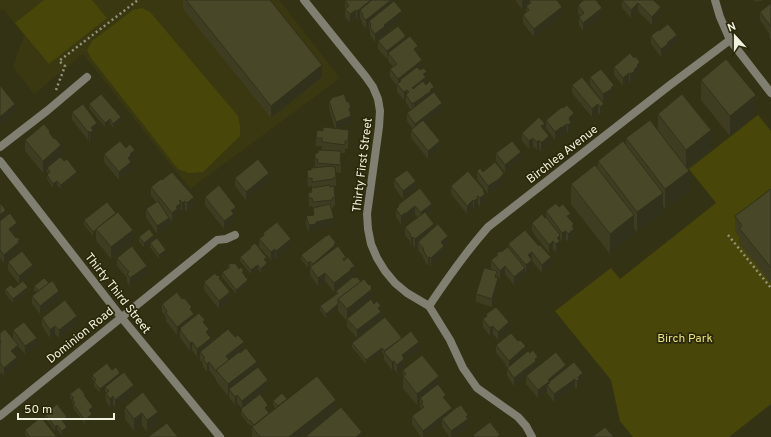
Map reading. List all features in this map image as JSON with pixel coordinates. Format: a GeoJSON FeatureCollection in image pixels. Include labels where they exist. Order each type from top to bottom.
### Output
{"type":"FeatureCollection","features":[{"type":"Feature","properties":{"kind":"street","name":"Thirty First Street"},"geometry":{"type":"LineString","coordinates":[[304,0],[366,77],[378,99],[380,111],[379,128],[367,214],[371,244],[377,258],[385,271],[395,282],[407,293],[429,306],[450,340],[463,368],[476,388],[518,417],[526,426],[532,437]]}},
{"type":"Feature","properties":{"kind":"street"},"geometry":{"type":"LineString","coordinates":[[715,0],[720,17],[730,40],[771,93]]}},
{"type":"Feature","properties":{"kind":"street","name":"Birchlea Avenue"},"geometry":{"type":"LineString","coordinates":[[429,306],[458,262],[488,227],[730,40]]}},
{"type":"Feature","properties":{"kind":"street"},"geometry":{"type":"LineString","coordinates":[[0,147],[48,110],[87,77]]}},
{"type":"Feature","properties":{"kind":"street","name":"Thirty Third Street"},"geometry":{"type":"LineString","coordinates":[[0,161],[121,317],[220,437]]}},
{"type":"Feature","properties":{"kind":"street","name":"Dominion Road"},"geometry":{"type":"LineString","coordinates":[[0,416],[217,240],[226,239],[235,235]]}},
{"type":"Feature","properties":{"kind":"path"},"geometry":{"type":"LineString","coordinates":[[48,110],[65,66],[60,61],[138,0]]}},
{"type":"Feature","properties":{"kind":"path"},"geometry":{"type":"LineString","coordinates":[[728,235],[771,288]]}},
{"type":"Feature","properties":{"kind":"shaded area"},"geometry":{"type":"Polygon","coordinates":[[[0,0],[279,0],[340,78],[190,189],[83,54],[34,94],[13,67],[24,35],[3,9],[0,11],[0,0]]]}},
{"type":"Feature","properties":{"kind":"green space"},"geometry":{"type":"Polygon","coordinates":[[[44,0],[92,0],[107,18],[49,64],[15,23],[44,0]]]}},
{"type":"Feature","properties":{"kind":"green space"},"geometry":{"type":"Polygon","coordinates":[[[142,8],[150,12],[238,116],[240,136],[203,172],[189,173],[178,169],[91,58],[87,50],[92,41],[133,10],[142,8]]]}},
{"type":"Feature","properties":{"kind":"green space","name":"Birch Park"},"geometry":{"type":"Polygon","coordinates":[[[758,115],[771,131],[771,404],[729,437],[633,437],[620,421],[611,380],[555,311],[611,268],[620,279],[716,203],[689,169],[758,115]]]}},
{"type":"Feature","properties":{"kind":"building"},"geometry":{"type":"Polygon","coordinates":[[[186,0],[270,0],[322,65],[271,106],[186,0]]]}},
{"type":"Feature","properties":{"kind":"building"},"geometry":{"type":"Polygon","coordinates":[[[345,0],[371,0],[357,11],[356,10],[350,14],[345,9],[349,6],[345,0]]]}},
{"type":"Feature","properties":{"kind":"building"},"geometry":{"type":"Polygon","coordinates":[[[372,0],[391,0],[366,20],[362,16],[363,15],[360,10],[372,0]]]}},
{"type":"Feature","properties":{"kind":"building"},"geometry":{"type":"Polygon","coordinates":[[[529,0],[557,0],[562,7],[534,29],[523,15],[529,10],[526,6],[531,3],[529,0]]]}},
{"type":"Feature","properties":{"kind":"building"},"geometry":{"type":"Polygon","coordinates":[[[584,0],[596,0],[602,8],[583,23],[579,17],[584,13],[578,5],[584,0]]]}},
{"type":"Feature","properties":{"kind":"building"},"geometry":{"type":"Polygon","coordinates":[[[622,0],[653,0],[661,7],[652,17],[638,3],[631,10],[622,0]]]}},
{"type":"Feature","properties":{"kind":"building"},"geometry":{"type":"Polygon","coordinates":[[[394,1],[402,11],[375,34],[370,27],[371,24],[369,21],[394,1]]]}},
{"type":"Feature","properties":{"kind":"building"},"geometry":{"type":"Polygon","coordinates":[[[771,3],[771,27],[760,12],[771,3]]]}},
{"type":"Feature","properties":{"kind":"building"},"geometry":{"type":"Polygon","coordinates":[[[668,24],[677,35],[661,49],[651,36],[668,24]]]}},
{"type":"Feature","properties":{"kind":"building"},"geometry":{"type":"Polygon","coordinates":[[[398,26],[406,36],[387,51],[378,41],[398,26]]]}},
{"type":"Feature","properties":{"kind":"building"},"geometry":{"type":"Polygon","coordinates":[[[410,36],[418,46],[414,49],[422,60],[398,79],[390,69],[397,64],[388,53],[410,36]]]}},
{"type":"Feature","properties":{"kind":"building"},"geometry":{"type":"Polygon","coordinates":[[[630,53],[640,62],[634,70],[635,71],[630,74],[629,73],[623,78],[614,67],[630,53]]]}},
{"type":"Feature","properties":{"kind":"building"},"geometry":{"type":"Polygon","coordinates":[[[726,59],[756,95],[730,116],[701,80],[726,59]]]}},
{"type":"Feature","properties":{"kind":"building"},"geometry":{"type":"Polygon","coordinates":[[[417,67],[420,70],[424,68],[427,72],[423,74],[426,77],[412,88],[413,89],[423,81],[426,85],[430,81],[434,87],[430,90],[431,91],[412,104],[406,95],[409,92],[407,90],[404,92],[397,84],[417,67]]]}},
{"type":"Feature","properties":{"kind":"building"},"geometry":{"type":"Polygon","coordinates":[[[601,69],[614,85],[611,88],[612,89],[603,94],[590,77],[601,69]]]}},
{"type":"Feature","properties":{"kind":"building"},"geometry":{"type":"Polygon","coordinates":[[[582,77],[604,104],[600,107],[598,104],[592,109],[572,85],[582,77]]]}},
{"type":"Feature","properties":{"kind":"building"},"geometry":{"type":"Polygon","coordinates":[[[0,85],[15,104],[0,117],[0,85]]]}},
{"type":"Feature","properties":{"kind":"building"},"geometry":{"type":"Polygon","coordinates":[[[434,92],[442,103],[415,124],[407,113],[434,92]]]}},
{"type":"Feature","properties":{"kind":"building"},"geometry":{"type":"Polygon","coordinates":[[[101,94],[121,117],[113,124],[110,119],[105,123],[89,104],[101,94]]]}},
{"type":"Feature","properties":{"kind":"building"},"geometry":{"type":"Polygon","coordinates":[[[344,94],[351,108],[349,108],[351,116],[336,122],[329,101],[331,98],[344,94]]]}},
{"type":"Feature","properties":{"kind":"building"},"geometry":{"type":"Polygon","coordinates":[[[682,94],[711,130],[686,150],[658,114],[682,94]]]}},
{"type":"Feature","properties":{"kind":"building"},"geometry":{"type":"Polygon","coordinates":[[[83,104],[97,123],[91,128],[93,130],[90,133],[72,112],[83,104]]]}},
{"type":"Feature","properties":{"kind":"building"},"geometry":{"type":"Polygon","coordinates":[[[567,105],[574,113],[569,118],[571,123],[561,127],[555,132],[546,120],[562,107],[563,108],[567,105]]]}},
{"type":"Feature","properties":{"kind":"building"},"geometry":{"type":"Polygon","coordinates":[[[539,117],[545,124],[541,126],[549,136],[541,143],[539,140],[537,142],[533,138],[529,141],[522,133],[539,117]]]}},
{"type":"Feature","properties":{"kind":"building"},"geometry":{"type":"Polygon","coordinates":[[[423,120],[440,141],[428,151],[411,130],[423,120]]]}},
{"type":"Feature","properties":{"kind":"building"},"geometry":{"type":"Polygon","coordinates":[[[650,120],[689,171],[665,189],[626,138],[650,120]]]}},
{"type":"Feature","properties":{"kind":"building"},"geometry":{"type":"Polygon","coordinates":[[[44,124],[54,139],[55,138],[61,145],[43,161],[25,140],[44,124]]]}},
{"type":"Feature","properties":{"kind":"building"},"geometry":{"type":"Polygon","coordinates":[[[323,127],[349,130],[348,141],[345,141],[345,145],[322,142],[322,138],[316,138],[317,130],[323,131],[323,127]]]}},
{"type":"Feature","properties":{"kind":"building"},"geometry":{"type":"Polygon","coordinates":[[[120,141],[126,148],[130,144],[135,150],[128,158],[131,162],[119,172],[104,154],[120,141]]]}},
{"type":"Feature","properties":{"kind":"building"},"geometry":{"type":"Polygon","coordinates":[[[512,141],[521,152],[505,165],[496,153],[512,141]]]}},
{"type":"Feature","properties":{"kind":"building"},"geometry":{"type":"Polygon","coordinates":[[[623,141],[663,193],[637,212],[598,161],[623,141]]]}},
{"type":"Feature","properties":{"kind":"building"},"geometry":{"type":"Polygon","coordinates":[[[318,150],[341,151],[341,165],[317,163],[318,159],[315,159],[315,153],[318,153],[318,150]]]}},
{"type":"Feature","properties":{"kind":"building"},"geometry":{"type":"Polygon","coordinates":[[[60,157],[64,161],[67,159],[77,172],[61,185],[57,181],[53,184],[47,175],[50,172],[47,168],[60,157]]]}},
{"type":"Feature","properties":{"kind":"building"},"geometry":{"type":"Polygon","coordinates":[[[258,159],[269,173],[246,192],[235,178],[258,159]]]}},
{"type":"Feature","properties":{"kind":"building"},"geometry":{"type":"Polygon","coordinates":[[[495,162],[504,173],[499,179],[488,186],[477,171],[480,168],[483,172],[495,162]]]}},
{"type":"Feature","properties":{"kind":"building"},"geometry":{"type":"Polygon","coordinates":[[[595,165],[634,215],[610,234],[571,184],[595,165]]]}},
{"type":"Feature","properties":{"kind":"building"},"geometry":{"type":"Polygon","coordinates":[[[335,167],[336,178],[312,182],[312,178],[308,179],[307,170],[311,170],[311,168],[335,167]]]}},
{"type":"Feature","properties":{"kind":"building"},"geometry":{"type":"Polygon","coordinates":[[[407,170],[416,181],[403,191],[394,179],[407,170]]]}},
{"type":"Feature","properties":{"kind":"building"},"geometry":{"type":"Polygon","coordinates":[[[468,171],[484,190],[483,191],[485,194],[480,198],[477,196],[478,198],[474,201],[473,200],[467,206],[451,186],[468,171]]]}},
{"type":"Feature","properties":{"kind":"building"},"geometry":{"type":"Polygon","coordinates":[[[172,172],[194,197],[187,203],[185,201],[182,203],[180,200],[179,201],[181,203],[176,207],[178,208],[172,213],[151,187],[172,172]]]}},
{"type":"Feature","properties":{"kind":"building"},"geometry":{"type":"Polygon","coordinates":[[[219,185],[236,207],[231,211],[234,214],[224,221],[205,197],[219,185]]]}},
{"type":"Feature","properties":{"kind":"building"},"geometry":{"type":"Polygon","coordinates":[[[330,185],[330,187],[334,186],[335,197],[332,198],[333,200],[313,202],[312,198],[309,198],[308,193],[312,192],[311,188],[330,185]]]}},
{"type":"Feature","properties":{"kind":"building"},"geometry":{"type":"Polygon","coordinates":[[[420,188],[432,204],[421,212],[415,206],[401,216],[396,209],[399,206],[398,205],[420,188]]]}},
{"type":"Feature","properties":{"kind":"building"},"geometry":{"type":"Polygon","coordinates":[[[771,189],[771,268],[739,228],[742,226],[735,216],[771,189]]]}},
{"type":"Feature","properties":{"kind":"building"},"geometry":{"type":"Polygon","coordinates":[[[158,201],[169,218],[157,226],[146,209],[158,201]]]}},
{"type":"Feature","properties":{"kind":"building"},"geometry":{"type":"Polygon","coordinates":[[[107,202],[116,213],[93,232],[84,220],[107,202]]]}},
{"type":"Feature","properties":{"kind":"building"},"geometry":{"type":"Polygon","coordinates":[[[0,203],[6,210],[0,215],[0,203]]]}},
{"type":"Feature","properties":{"kind":"building"},"geometry":{"type":"Polygon","coordinates":[[[556,203],[559,207],[563,204],[571,214],[567,216],[574,224],[572,226],[574,229],[568,234],[566,231],[562,233],[546,211],[556,203]]]}},
{"type":"Feature","properties":{"kind":"building"},"geometry":{"type":"Polygon","coordinates":[[[330,204],[334,218],[309,225],[306,216],[314,215],[313,208],[330,204]]]}},
{"type":"Feature","properties":{"kind":"building"},"geometry":{"type":"Polygon","coordinates":[[[118,212],[133,230],[111,247],[96,229],[118,212]]]}},
{"type":"Feature","properties":{"kind":"building"},"geometry":{"type":"Polygon","coordinates":[[[425,212],[434,224],[415,239],[413,237],[411,238],[411,235],[405,227],[425,212]]]}},
{"type":"Feature","properties":{"kind":"building"},"geometry":{"type":"Polygon","coordinates":[[[10,213],[17,223],[9,229],[16,238],[17,237],[20,240],[4,255],[0,250],[0,221],[10,213]]]}},
{"type":"Feature","properties":{"kind":"building"},"geometry":{"type":"Polygon","coordinates":[[[542,214],[560,235],[557,238],[560,241],[556,244],[553,241],[549,245],[532,223],[542,214]]]}},
{"type":"Feature","properties":{"kind":"building"},"geometry":{"type":"Polygon","coordinates":[[[277,222],[291,239],[276,251],[275,249],[271,252],[259,239],[264,235],[263,233],[277,222]]]}},
{"type":"Feature","properties":{"kind":"building"},"geometry":{"type":"Polygon","coordinates":[[[438,224],[448,236],[441,242],[444,246],[431,258],[428,258],[423,250],[424,249],[418,242],[438,224]]]}},
{"type":"Feature","properties":{"kind":"building"},"geometry":{"type":"Polygon","coordinates":[[[149,229],[154,235],[144,243],[139,237],[149,229]]]}},
{"type":"Feature","properties":{"kind":"building"},"geometry":{"type":"Polygon","coordinates":[[[525,230],[551,257],[542,265],[532,252],[528,255],[532,260],[526,265],[508,244],[525,230]]]}},
{"type":"Feature","properties":{"kind":"building"},"geometry":{"type":"Polygon","coordinates":[[[329,234],[336,243],[334,244],[335,245],[313,264],[310,261],[308,263],[301,255],[329,234]]]}},
{"type":"Feature","properties":{"kind":"building"},"geometry":{"type":"Polygon","coordinates":[[[157,238],[166,250],[159,255],[150,243],[157,238]]]}},
{"type":"Feature","properties":{"kind":"building"},"geometry":{"type":"Polygon","coordinates":[[[255,243],[267,258],[264,259],[267,263],[261,269],[258,265],[251,270],[240,257],[255,243]]]}},
{"type":"Feature","properties":{"kind":"building"},"geometry":{"type":"Polygon","coordinates":[[[132,246],[147,266],[130,278],[127,274],[129,272],[117,258],[132,246]]]}},
{"type":"Feature","properties":{"kind":"building"},"geometry":{"type":"Polygon","coordinates":[[[338,246],[346,257],[343,259],[344,261],[348,257],[355,266],[334,283],[325,273],[318,278],[310,267],[338,246]]]}},
{"type":"Feature","properties":{"kind":"building"},"geometry":{"type":"Polygon","coordinates":[[[508,247],[525,268],[514,277],[505,266],[500,271],[491,260],[498,255],[496,254],[508,247]]]}},
{"type":"Feature","properties":{"kind":"building"},"geometry":{"type":"Polygon","coordinates":[[[22,251],[33,265],[19,276],[8,262],[22,251]]]}},
{"type":"Feature","properties":{"kind":"building"},"geometry":{"type":"Polygon","coordinates":[[[235,263],[239,269],[241,267],[244,271],[242,272],[248,280],[236,290],[222,272],[230,267],[228,265],[235,263]]]}},
{"type":"Feature","properties":{"kind":"building"},"geometry":{"type":"Polygon","coordinates":[[[484,268],[497,271],[495,277],[498,278],[492,299],[476,294],[484,268]]]}},
{"type":"Feature","properties":{"kind":"building"},"geometry":{"type":"Polygon","coordinates":[[[215,273],[220,277],[219,278],[230,292],[219,301],[204,282],[215,273]]]}},
{"type":"Feature","properties":{"kind":"building"},"geometry":{"type":"Polygon","coordinates":[[[353,277],[357,277],[361,282],[338,299],[338,304],[326,314],[320,306],[338,293],[336,291],[353,277]]]}},
{"type":"Feature","properties":{"kind":"building"},"geometry":{"type":"Polygon","coordinates":[[[44,278],[49,283],[39,291],[34,286],[44,278]]]}},
{"type":"Feature","properties":{"kind":"building"},"geometry":{"type":"Polygon","coordinates":[[[364,279],[372,287],[372,289],[347,309],[338,299],[364,279]]]}},
{"type":"Feature","properties":{"kind":"building"},"geometry":{"type":"Polygon","coordinates":[[[23,281],[28,287],[13,299],[5,289],[11,285],[14,288],[23,281]]]}},
{"type":"Feature","properties":{"kind":"building"},"geometry":{"type":"Polygon","coordinates":[[[53,281],[59,291],[40,306],[32,296],[53,281]]]}},
{"type":"Feature","properties":{"kind":"building"},"geometry":{"type":"Polygon","coordinates":[[[177,292],[182,299],[184,298],[192,307],[190,309],[194,314],[177,327],[166,313],[167,311],[162,304],[177,292]]]}},
{"type":"Feature","properties":{"kind":"building"},"geometry":{"type":"Polygon","coordinates":[[[371,299],[374,304],[377,301],[381,306],[378,308],[381,312],[357,330],[347,319],[371,299]]]}},
{"type":"Feature","properties":{"kind":"building"},"geometry":{"type":"Polygon","coordinates":[[[65,300],[77,316],[59,330],[55,326],[50,330],[42,318],[65,300]]]}},
{"type":"Feature","properties":{"kind":"building"},"geometry":{"type":"Polygon","coordinates":[[[496,307],[509,322],[498,332],[493,326],[490,328],[483,319],[487,316],[486,314],[496,307]]]}},
{"type":"Feature","properties":{"kind":"building"},"geometry":{"type":"Polygon","coordinates":[[[199,313],[205,320],[203,322],[209,329],[206,332],[211,338],[197,349],[192,342],[190,343],[180,328],[199,313]]]}},
{"type":"Feature","properties":{"kind":"building"},"geometry":{"type":"Polygon","coordinates":[[[385,317],[402,338],[384,351],[382,348],[366,360],[352,343],[385,317]]]}},
{"type":"Feature","properties":{"kind":"building"},"geometry":{"type":"Polygon","coordinates":[[[24,322],[37,338],[25,346],[13,330],[24,322]]]}},
{"type":"Feature","properties":{"kind":"building"},"geometry":{"type":"Polygon","coordinates":[[[5,329],[18,345],[11,351],[17,357],[4,368],[0,363],[0,333],[5,329]]]}},
{"type":"Feature","properties":{"kind":"building"},"geometry":{"type":"Polygon","coordinates":[[[228,329],[235,337],[238,335],[244,342],[226,356],[229,360],[216,371],[209,362],[207,364],[203,359],[205,358],[200,352],[228,329]]]}},
{"type":"Feature","properties":{"kind":"building"},"geometry":{"type":"Polygon","coordinates":[[[411,331],[419,342],[402,355],[404,359],[397,365],[394,361],[392,362],[384,352],[411,331]]]}},
{"type":"Feature","properties":{"kind":"building"},"geometry":{"type":"Polygon","coordinates":[[[511,333],[518,341],[520,340],[526,346],[509,361],[496,345],[511,333]]]}},
{"type":"Feature","properties":{"kind":"building"},"geometry":{"type":"Polygon","coordinates":[[[246,348],[257,362],[228,384],[216,370],[246,348]]]}},
{"type":"Feature","properties":{"kind":"building"},"geometry":{"type":"Polygon","coordinates":[[[533,350],[538,357],[535,359],[536,361],[514,378],[507,368],[528,351],[530,353],[533,350]]]}},
{"type":"Feature","properties":{"kind":"building"},"geometry":{"type":"Polygon","coordinates":[[[556,352],[566,365],[548,380],[550,381],[538,390],[526,376],[556,352]]]}},
{"type":"Feature","properties":{"kind":"building"},"geometry":{"type":"Polygon","coordinates":[[[422,355],[439,376],[417,394],[403,376],[406,374],[403,370],[422,355]]]}},
{"type":"Feature","properties":{"kind":"building"},"geometry":{"type":"Polygon","coordinates":[[[574,362],[583,373],[578,377],[579,379],[577,381],[575,379],[554,394],[547,385],[574,362]]]}},
{"type":"Feature","properties":{"kind":"building"},"geometry":{"type":"Polygon","coordinates":[[[107,363],[112,370],[116,367],[120,373],[100,389],[94,382],[96,380],[92,375],[107,363]]]}},
{"type":"Feature","properties":{"kind":"building"},"geometry":{"type":"Polygon","coordinates":[[[258,367],[268,380],[242,401],[237,395],[235,397],[229,389],[258,367]]]}},
{"type":"Feature","properties":{"kind":"building"},"geometry":{"type":"Polygon","coordinates":[[[124,372],[134,385],[115,400],[113,396],[110,399],[106,393],[109,391],[105,387],[124,372]]]}},
{"type":"Feature","properties":{"kind":"building"},"geometry":{"type":"Polygon","coordinates":[[[317,376],[336,400],[289,437],[260,437],[252,427],[317,376]]]}},
{"type":"Feature","properties":{"kind":"building"},"geometry":{"type":"Polygon","coordinates":[[[438,384],[446,395],[443,397],[452,408],[423,431],[412,416],[424,407],[420,398],[438,384]]]}},
{"type":"Feature","properties":{"kind":"building"},"geometry":{"type":"Polygon","coordinates":[[[79,387],[93,407],[89,410],[92,414],[85,420],[73,404],[75,403],[72,399],[74,398],[70,394],[79,387]]]}},
{"type":"Feature","properties":{"kind":"building"},"geometry":{"type":"Polygon","coordinates":[[[143,392],[158,412],[147,420],[142,413],[134,419],[125,407],[143,392]]]}},
{"type":"Feature","properties":{"kind":"building"},"geometry":{"type":"Polygon","coordinates":[[[282,393],[287,399],[278,406],[273,401],[282,393]]]}},
{"type":"Feature","properties":{"kind":"building"},"geometry":{"type":"Polygon","coordinates":[[[260,394],[268,405],[265,408],[269,413],[254,425],[250,420],[249,421],[241,409],[260,394]]]}},
{"type":"Feature","properties":{"kind":"building"},"geometry":{"type":"Polygon","coordinates":[[[57,404],[67,417],[62,420],[67,427],[62,431],[57,425],[55,427],[45,414],[57,404]]]}},
{"type":"Feature","properties":{"kind":"building"},"geometry":{"type":"Polygon","coordinates":[[[461,405],[468,415],[466,417],[468,419],[451,431],[442,419],[461,405]]]}},
{"type":"Feature","properties":{"kind":"building"},"geometry":{"type":"Polygon","coordinates":[[[341,407],[362,432],[356,437],[305,437],[341,407]]]}},
{"type":"Feature","properties":{"kind":"building"},"geometry":{"type":"Polygon","coordinates":[[[41,417],[57,437],[30,437],[25,430],[41,417]]]}},
{"type":"Feature","properties":{"kind":"building"},"geometry":{"type":"Polygon","coordinates":[[[490,422],[500,435],[497,437],[475,437],[473,435],[490,422]]]}},
{"type":"Feature","properties":{"kind":"building"},"geometry":{"type":"Polygon","coordinates":[[[167,423],[178,437],[148,437],[167,423]]]}},
{"type":"Feature","properties":{"kind":"building"},"geometry":{"type":"Polygon","coordinates":[[[605,427],[614,437],[592,437],[605,427]]]}}]}
